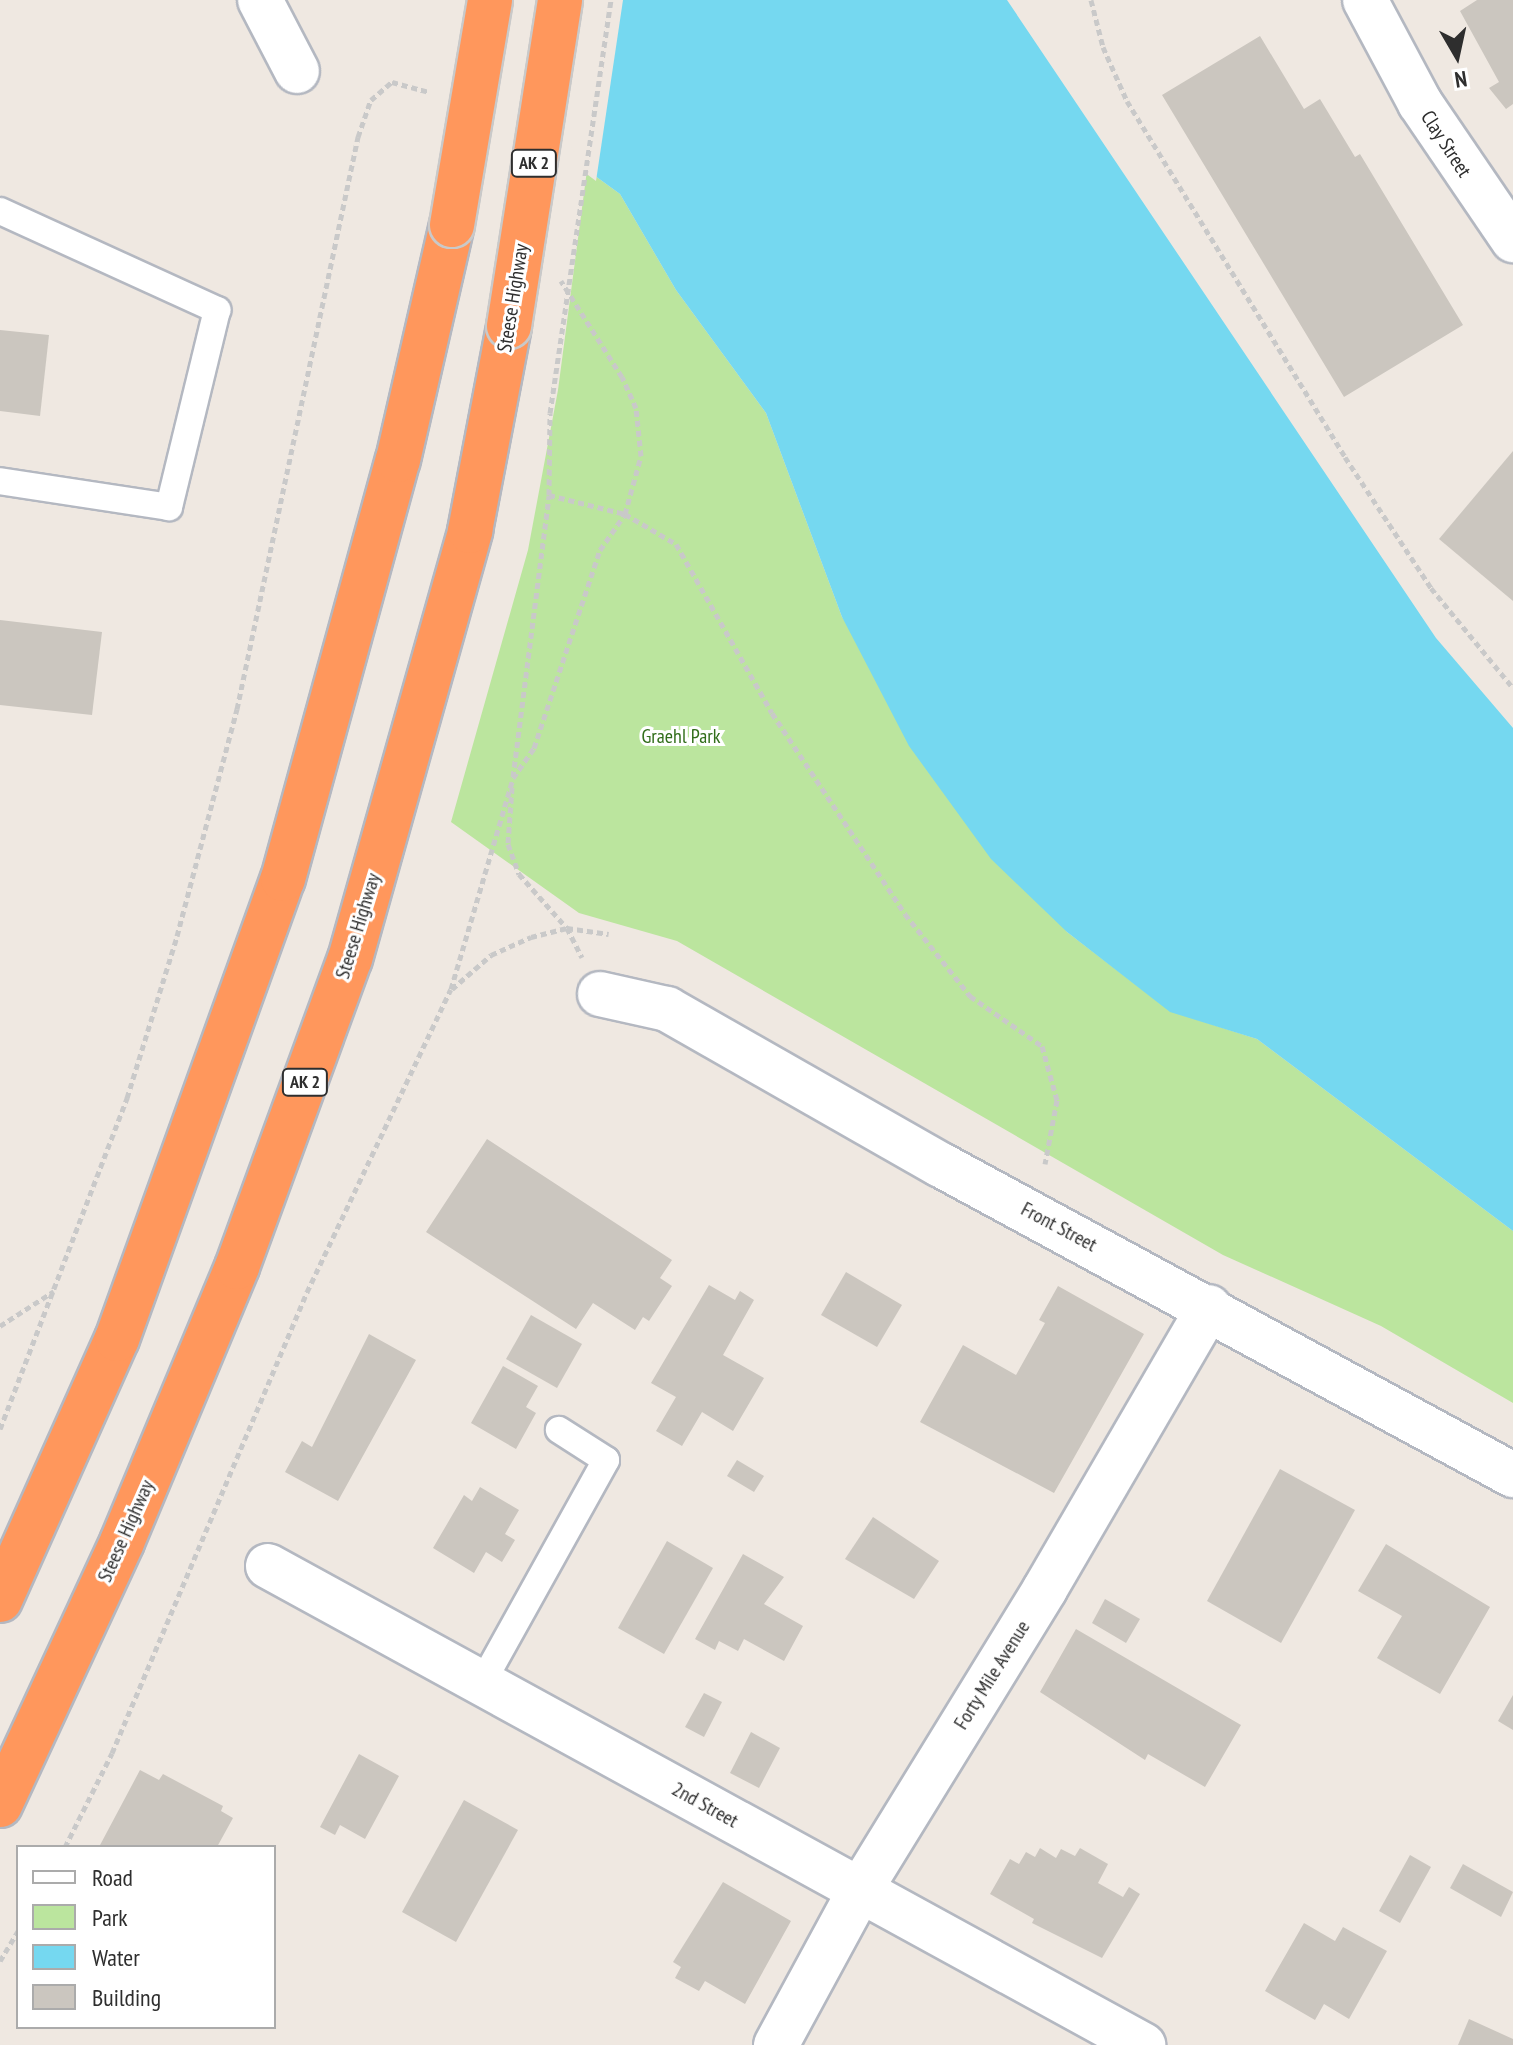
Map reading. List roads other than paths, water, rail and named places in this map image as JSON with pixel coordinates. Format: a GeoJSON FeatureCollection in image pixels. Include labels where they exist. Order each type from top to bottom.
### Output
{"type":"FeatureCollection","features":[{"type":"Feature","properties":{"kind":"highway"},"geometry":{"type":"LineString","coordinates":[[0,1600],[117,1339],[283,879],[398,460],[452,225],[490,0]]}},
{"type":"Feature","properties":{"kind":"highway","name":"Steese Highway"},"geometry":{"type":"LineString","coordinates":[[0,1805],[122,1542],[237,1267],[350,959],[470,531],[509,326],[560,0]]}},
{"type":"Feature","properties":{"kind":"street"},"geometry":{"type":"LineString","coordinates":[[260,0],[297,71]]}},
{"type":"Feature","properties":{"kind":"street","name":"Clay Street"},"geometry":{"type":"LineString","coordinates":[[1365,0],[1420,103],[1513,240]]}},
{"type":"Feature","properties":{"kind":"street","name":"Front Street"},"geometry":{"type":"LineString","coordinates":[[600,994],[667,1009],[941,1165],[1209,1307],[1513,1475]]}},
{"type":"Feature","properties":{"kind":"street","name":"Forty Mile Avenue"},"geometry":{"type":"LineString","coordinates":[[776,2045],[860,1890],[1045,1589],[1209,1307]]}},
{"type":"Feature","properties":{"kind":"street","name":"2nd Street"},"geometry":{"type":"LineString","coordinates":[[268,1566],[1143,2045]]}},
{"type":"Feature","properties":{"kind":"lane"},"geometry":{"type":"LineString","coordinates":[[0,211],[217,310],[169,507],[0,481]]}},
{"type":"Feature","properties":{"kind":"lane"},"geometry":{"type":"LineString","coordinates":[[482,1683],[606,1460],[559,1430]]}},
{"type":"Feature","properties":{"kind":"water"},"geometry":{"type":"Polygon","coordinates":[[[504,0],[1007,0],[1436,638],[1513,728],[1513,1231],[1257,1039],[1170,1012],[1067,932],[991,859],[909,746],[842,617],[766,413],[676,290],[620,194],[587,170],[504,0]]]}},
{"type":"Feature","properties":{"kind":"park label","name":"Graehl Park"},"geometry":{"type":"Point","coordinates":[681,736]}}]}
